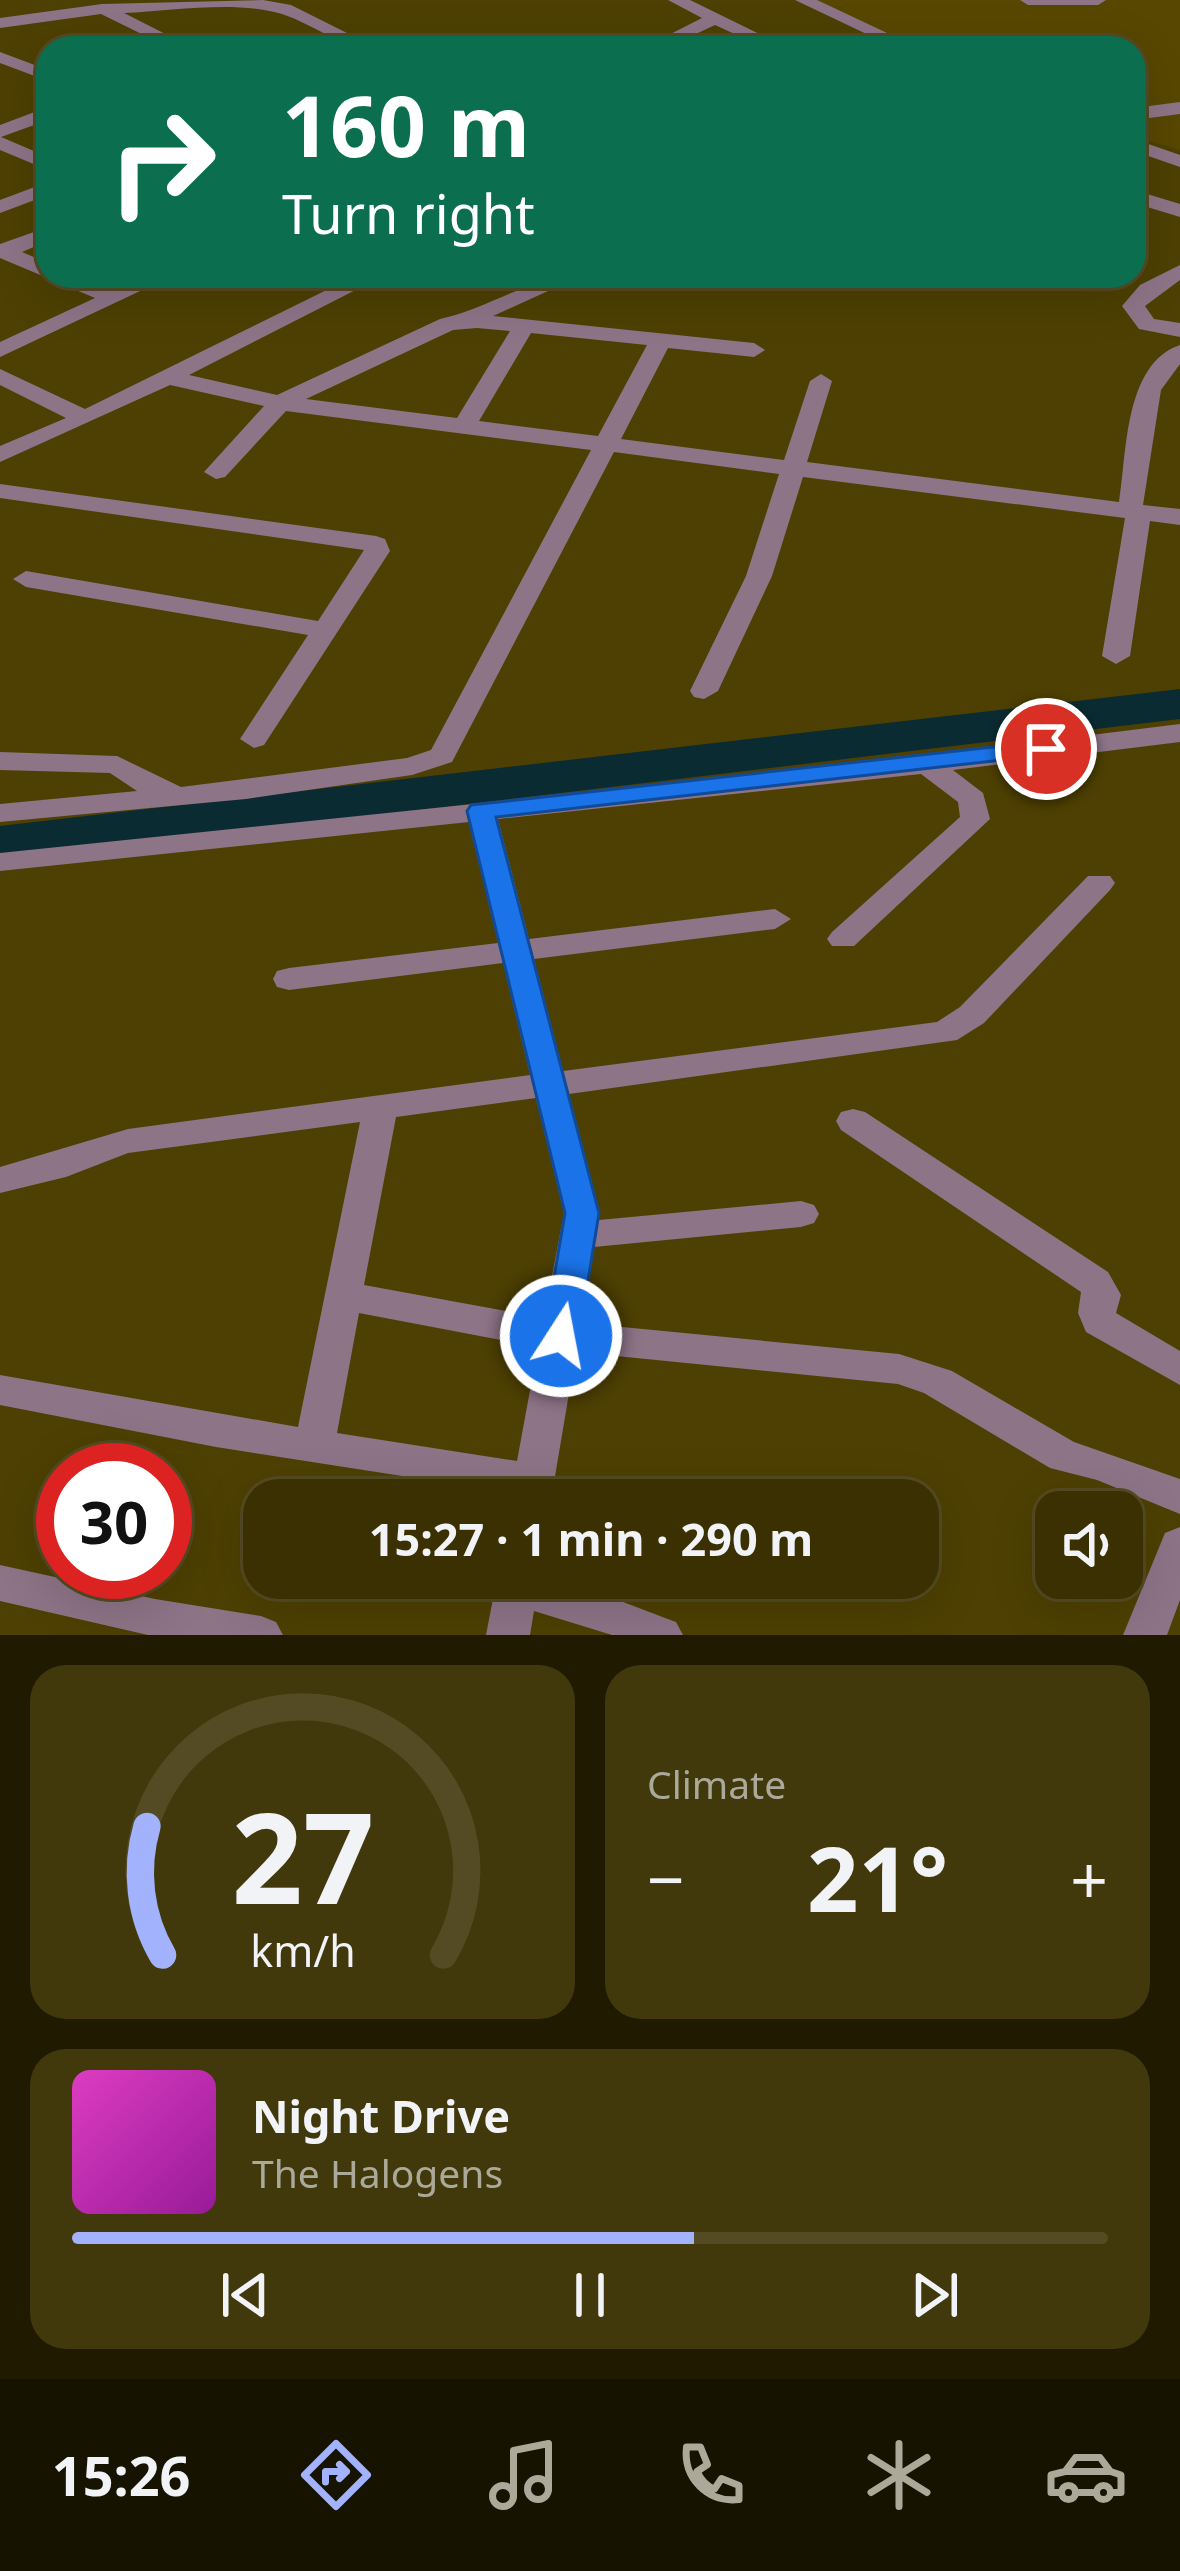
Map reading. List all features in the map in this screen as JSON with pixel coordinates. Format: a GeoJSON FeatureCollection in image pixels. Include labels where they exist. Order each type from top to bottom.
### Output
{"type":"FeatureCollection","features":[{"type":"Feature","properties":{"kind":"street"},"geometry":{"type":"LineString","coordinates":[[81,0],[159,36]]}},
{"type":"Feature","properties":{"kind":"street"},"geometry":{"type":"LineString","coordinates":[[676,0],[753,36]]}},
{"type":"Feature","properties":{"kind":"street"},"geometry":{"type":"LineString","coordinates":[[803,0],[883,36]]}},
{"type":"Feature","properties":{"kind":"street"},"geometry":{"type":"LineString","coordinates":[[1028,0],[1098,0]]}},
{"type":"Feature","properties":{"kind":"street"},"geometry":{"type":"LineString","coordinates":[[0,23],[102,9],[265,4],[340,36]]}},
{"type":"Feature","properties":{"kind":"street"},"geometry":{"type":"LineString","coordinates":[[678,36],[716,19]]}},
{"type":"Feature","properties":{"kind":"street"},"geometry":{"type":"LineString","coordinates":[[0,57],[36,71]]}},
{"type":"Feature","properties":{"kind":"street"},"geometry":{"type":"LineString","coordinates":[[1146,112],[1180,108]]}},
{"type":"Feature","properties":{"kind":"street"},"geometry":{"type":"LineString","coordinates":[[0,132],[36,118]]}},
{"type":"Feature","properties":{"kind":"street"},"geometry":{"type":"LineString","coordinates":[[0,143],[36,159]]}},
{"type":"Feature","properties":{"kind":"street"},"geometry":{"type":"LineString","coordinates":[[0,207],[36,193]]}},
{"type":"Feature","properties":{"kind":"street"},"geometry":{"type":"LineString","coordinates":[[1146,200],[1180,212]]}},
{"type":"Feature","properties":{"kind":"street"},"geometry":{"type":"LineString","coordinates":[[3,251],[36,238]]}},
{"type":"Feature","properties":{"kind":"street"},"geometry":{"type":"LineString","coordinates":[[3,251],[36,266]]}},
{"type":"Feature","properties":{"kind":"street"},"geometry":{"type":"LineString","coordinates":[[1180,271],[1148,290],[1133,306],[1147,324],[1180,330]]}},
{"type":"Feature","properties":{"kind":"street"},"geometry":{"type":"LineString","coordinates":[[89,288],[113,298]]}},
{"type":"Feature","properties":{"kind":"street"},"geometry":{"type":"LineString","coordinates":[[0,350],[135,288]]}},
{"type":"Feature","properties":{"kind":"street"},"geometry":{"type":"LineString","coordinates":[[0,455],[171,378],[348,288]]}},
{"type":"Feature","properties":{"kind":"street"},"geometry":{"type":"LineString","coordinates":[[216,472],[280,404],[541,288]]}},
{"type":"Feature","properties":{"kind":"street"},"geometry":{"type":"LineString","coordinates":[[463,321],[754,350]]}},
{"type":"Feature","properties":{"kind":"street"},"geometry":{"type":"LineString","coordinates":[[464,427],[524,326]]}},
{"type":"Feature","properties":{"kind":"street"},"geometry":{"type":"LineString","coordinates":[[0,814],[245,794],[412,766],[442,756],[661,340]]}},
{"type":"Feature","properties":{"kind":"street"},"geometry":{"type":"LineString","coordinates":[[1116,656],[1149,390],[1157,373],[1180,352]]}},
{"type":"Feature","properties":{"kind":"street"},"geometry":{"type":"LineString","coordinates":[[0,376],[85,418]]}},
{"type":"Feature","properties":{"kind":"street"},"geometry":{"type":"LineString","coordinates":[[171,378],[280,404],[1180,517]]}},
{"type":"Feature","properties":{"kind":"street"},"geometry":{"type":"LineString","coordinates":[[704,691],[759,576],[821,381]]}},
{"type":"Feature","properties":{"kind":"street"},"geometry":{"type":"LineString","coordinates":[[0,491],[376,544],[377,551],[254,739]]}},
{"type":"Feature","properties":{"kind":"street"},"geometry":{"type":"LineString","coordinates":[[26,579],[326,630]]}},
{"type":"Feature","properties":{"kind":"street"},"geometry":{"type":"LineString","coordinates":[[0,862],[224,832],[481,811],[1180,733]]}},
{"type":"Feature","properties":{"kind":"street"},"geometry":{"type":"LineString","coordinates":[[0,761],[117,765],[141,784],[193,795]]}},
{"type":"Feature","properties":{"kind":"street"},"geometry":{"type":"LineString","coordinates":[[843,939],[975,819],[972,799],[927,764]]}},
{"type":"Feature","properties":{"kind":"street"},"geometry":{"type":"LineString","coordinates":[[224,832],[245,794]]}},
{"type":"Feature","properties":{"kind":"street"},"geometry":{"type":"LineString","coordinates":[[481,811],[578,1192],[581,1235],[533,1479]]}},
{"type":"Feature","properties":{"kind":"street"},"geometry":{"type":"LineString","coordinates":[[0,1180],[53,1168],[128,1141],[945,1032],[972,1016],[1099,883]]}},
{"type":"Feature","properties":{"kind":"street"},"geometry":{"type":"LineString","coordinates":[[289,979],[775,919]]}},
{"type":"Feature","properties":{"kind":"street"},"geometry":{"type":"LineString","coordinates":[[314,1447],[380,1109]]}},
{"type":"Feature","properties":{"kind":"street"},"geometry":{"type":"LineString","coordinates":[[853,1121],[1095,1282],[1102,1295],[1096,1313],[1100,1322],[1180,1370]]}},
{"type":"Feature","properties":{"kind":"street"},"geometry":{"type":"LineString","coordinates":[[581,1235],[801,1214]]}},
{"type":"Feature","properties":{"kind":"street"},"geometry":{"type":"LineString","coordinates":[[344,1296],[561,1336],[899,1369],[938,1382],[1064,1456],[1103,1465],[1180,1497]]}},
{"type":"Feature","properties":{"kind":"street"},"geometry":{"type":"LineString","coordinates":[[0,1390],[475,1479]]}},
{"type":"Feature","properties":{"kind":"street"},"geometry":{"type":"LineString","coordinates":[[1144,1635],[1180,1545]]}},
{"type":"Feature","properties":{"kind":"street"},"geometry":{"type":"LineString","coordinates":[[0,1583],[155,1618],[261,1635]]}},
{"type":"Feature","properties":{"kind":"street"},"geometry":{"type":"LineString","coordinates":[[508,1635],[514,1599]]}},
{"type":"Feature","properties":{"kind":"street"},"geometry":{"type":"LineString","coordinates":[[565,1599],[661,1635]]}},
{"type":"Feature","properties":{"kind":"shaded area"},"geometry":{"type":"Polygon","coordinates":[[[813,0],[1180,0],[1180,150],[1146,140],[1146,36],[894,36],[813,0]]]}},
{"type":"Feature","properties":{"kind":"waterway"},"geometry":{"type":"LineString","coordinates":[[0,843],[1180,704]]}},
{"type":"Feature","properties":{"kind":"route"},"geometry":{"type":"LineString","coordinates":[[561,1336],[582,1213],[481,811],[1046,749]]}}]}
